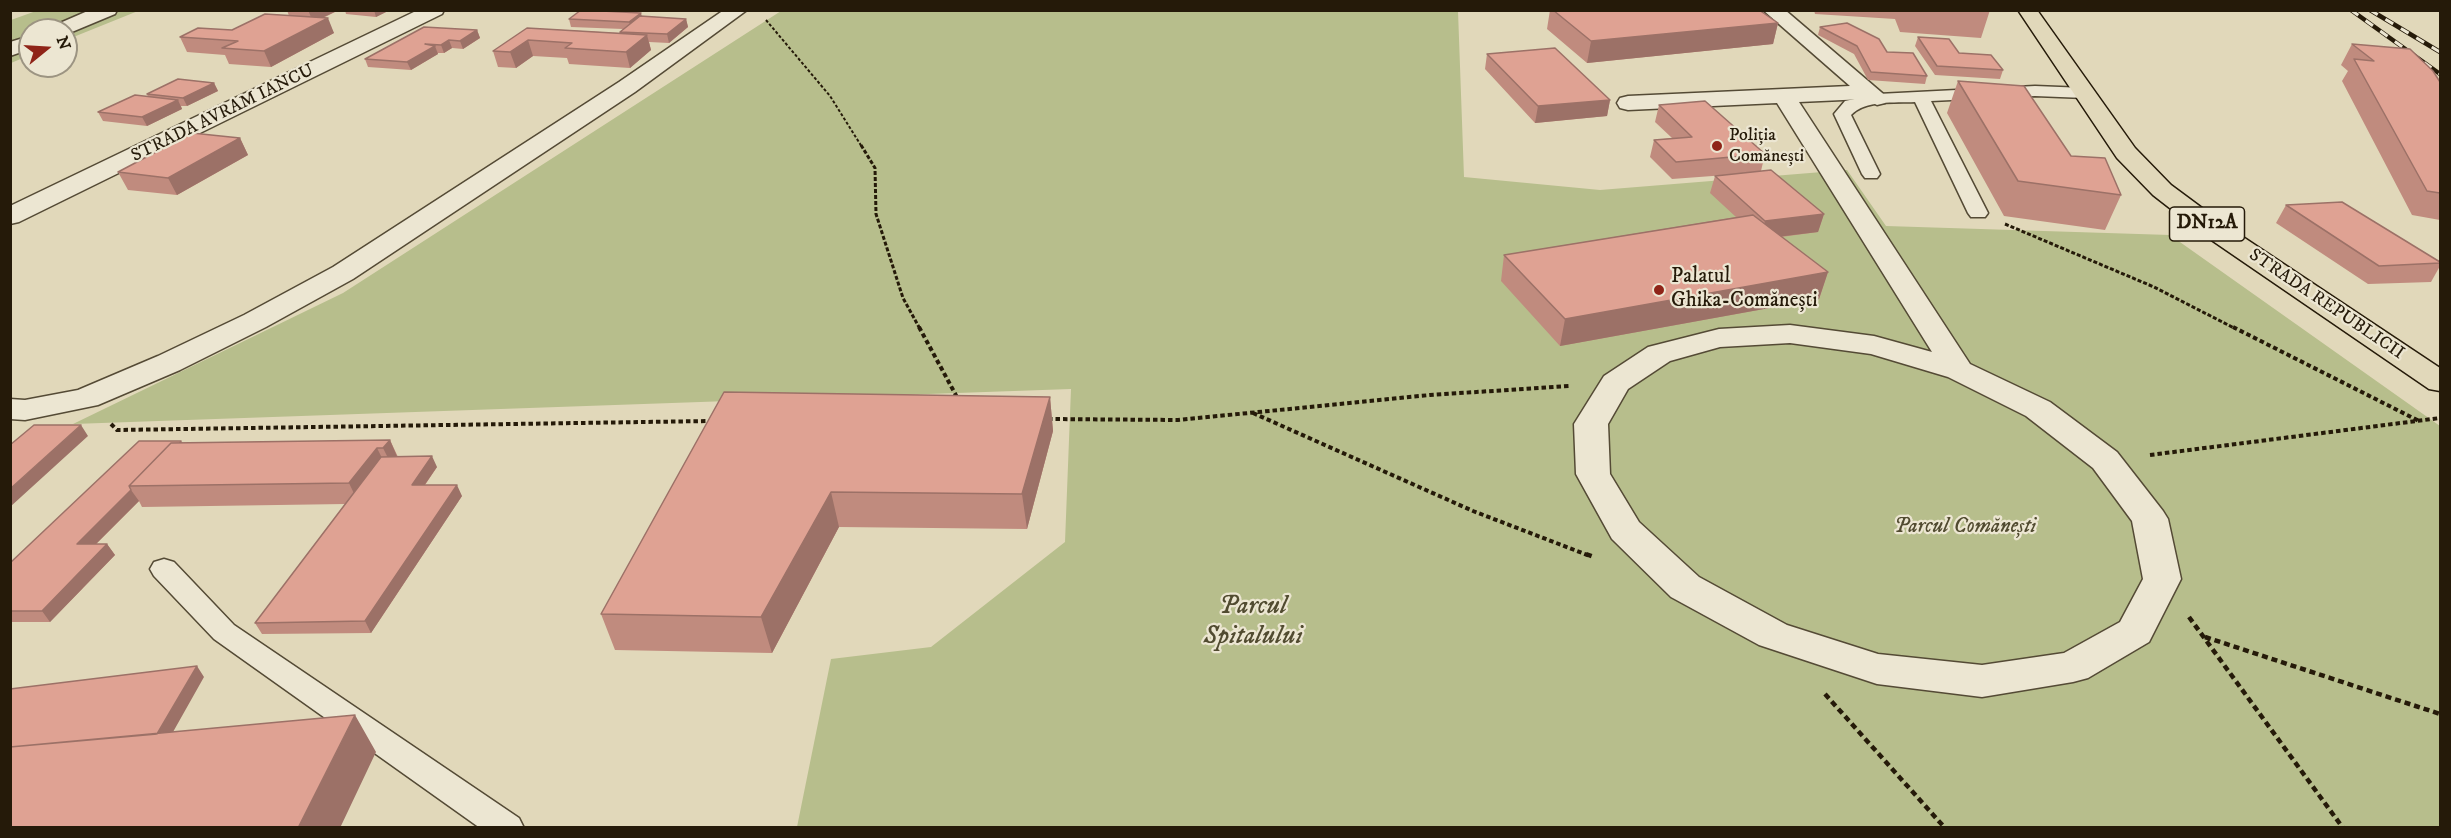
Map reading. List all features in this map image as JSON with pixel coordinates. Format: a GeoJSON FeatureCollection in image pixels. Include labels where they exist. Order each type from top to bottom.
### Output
{"type":"FeatureCollection","features":[{"type":"Feature","properties":{"kind":"main road","name":"STRADA REPUBLICII"},"geometry":{"type":"LineString","coordinates":[[2027,10],[2126,153],[2162,190],[2216,231],[2440,382]]}},
{"type":"Feature","properties":{"kind":"street"},"geometry":{"type":"LineString","coordinates":[[78,22],[108,10]]}},
{"type":"Feature","properties":{"kind":"street","name":"STRADA AVRAM IANCU"},"geometry":{"type":"LineString","coordinates":[[10,216],[435,10]]}},
{"type":"Feature","properties":{"kind":"street"},"geometry":{"type":"LineString","coordinates":[[10,409],[25,410],[87,398],[201,348],[343,273],[627,87],[738,10]]}},
{"type":"Feature","properties":{"kind":"street"},"geometry":{"type":"LineString","coordinates":[[1772,10],[1874,95]]}},
{"type":"Feature","properties":{"kind":"street"},"geometry":{"type":"LineString","coordinates":[[1628,103],[1784,96],[1874,95]]}},
{"type":"Feature","properties":{"kind":"street"},"geometry":{"type":"LineString","coordinates":[[1784,96],[1959,370]]}},
{"type":"Feature","properties":{"kind":"street"},"geometry":{"type":"LineString","coordinates":[[1790,334],[1874,345],[1959,370],[2038,410],[2105,460],[2150,519],[2162,579],[2135,632],[2073,667],[1982,681],[1877,669],[1773,635],[1685,587],[1625,530],[1593,474],[1592,424],[1615,383],[1659,354],[1719,338],[1790,334]]}},
{"type":"Feature","properties":{"kind":"lane"},"geometry":{"type":"LineString","coordinates":[[1871,174],[1842,114],[1851,105],[1874,95],[1920,96],[2035,91],[2085,93]]}},
{"type":"Feature","properties":{"kind":"lane"},"geometry":{"type":"LineString","coordinates":[[1920,96],[1978,213]]}},
{"type":"Feature","properties":{"kind":"lane"},"geometry":{"type":"LineString","coordinates":[[164,569],[224,632],[507,828]]}},
{"type":"Feature","properties":{"kind":"path"},"geometry":{"type":"LineString","coordinates":[[765,19],[830,96],[875,168],[876,214],[903,298],[963,408]]}},
{"type":"Feature","properties":{"kind":"path"},"geometry":{"type":"LineString","coordinates":[[1978,213],[2154,287],[2419,421]]}},
{"type":"Feature","properties":{"kind":"path"},"geometry":{"type":"LineString","coordinates":[[1038,418],[1178,420],[1430,394],[1615,383]]}},
{"type":"Feature","properties":{"kind":"path"},"geometry":{"type":"LineString","coordinates":[[87,398],[117,430],[717,421]]}},
{"type":"Feature","properties":{"kind":"path"},"geometry":{"type":"LineString","coordinates":[[1252,413],[1473,511],[1596,557]]}},
{"type":"Feature","properties":{"kind":"path"},"geometry":{"type":"LineString","coordinates":[[2105,460],[2440,418]]}},
{"type":"Feature","properties":{"kind":"path"},"geometry":{"type":"LineString","coordinates":[[2162,579],[2343,828]]}},
{"type":"Feature","properties":{"kind":"path"},"geometry":{"type":"LineString","coordinates":[[2203,636],[2440,714]]}},
{"type":"Feature","properties":{"kind":"path"},"geometry":{"type":"LineString","coordinates":[[1820,688],[1945,828]]}},
{"type":"Feature","properties":{"kind":"green space"},"geometry":{"type":"Polygon","coordinates":[[[36,11],[138,11],[78,35],[78,18],[18,18],[18,60],[11,63],[11,20],[36,11]]]}},
{"type":"Feature","properties":{"kind":"green space","name":"Parcul Comănești"},"geometry":{"type":"Polygon","coordinates":[[[781,11],[1458,11],[1464,177],[1600,190],[1847,170],[1886,226],[2170,235],[2440,426],[2440,827],[797,827],[831,659],[931,647],[1065,542],[1071,389],[73,424],[343,293],[781,11]]]}},
{"type":"Feature","properties":{"kind":"building"},"geometry":{"type":"Polygon","coordinates":[[[581,10],[641,13],[629,22],[569,19],[581,10]]]}},
{"type":"Feature","properties":{"kind":"building"},"geometry":{"type":"Polygon","coordinates":[[[1553,10],[1759,10],[1778,23],[1591,41],[1553,10]]]}},
{"type":"Feature","properties":{"kind":"building"},"geometry":{"type":"Polygon","coordinates":[[[265,14],[328,18],[264,51],[222,48],[238,41],[180,37],[198,28],[232,30],[265,14]]]}},
{"type":"Feature","properties":{"kind":"building"},"geometry":{"type":"Polygon","coordinates":[[[640,16],[686,19],[667,34],[620,32],[640,16]]]}},
{"type":"Feature","properties":{"kind":"building"},"geometry":{"type":"Polygon","coordinates":[[[1847,23],[1879,39],[1887,52],[1913,53],[1927,76],[1871,72],[1857,46],[1820,27],[1847,23]]]}},
{"type":"Feature","properties":{"kind":"building"},"geometry":{"type":"Polygon","coordinates":[[[424,27],[477,30],[460,41],[449,40],[441,45],[425,44],[435,46],[407,62],[365,59],[424,27]]]}},
{"type":"Feature","properties":{"kind":"building"},"geometry":{"type":"Polygon","coordinates":[[[527,28],[647,35],[626,52],[565,48],[572,43],[528,40],[510,52],[493,51],[527,28]]]}},
{"type":"Feature","properties":{"kind":"building"},"geometry":{"type":"Polygon","coordinates":[[[1918,37],[1949,39],[1959,53],[1991,55],[2003,70],[1937,66],[1918,37]]]}},
{"type":"Feature","properties":{"kind":"building"},"geometry":{"type":"Polygon","coordinates":[[[2352,44],[2410,49],[2433,71],[2440,82],[2440,193],[2427,191],[2354,59],[2374,61],[2352,44]]]}},
{"type":"Feature","properties":{"kind":"building"},"geometry":{"type":"Polygon","coordinates":[[[1555,48],[1610,100],[1538,106],[1487,54],[1555,48]]]}},
{"type":"Feature","properties":{"kind":"building"},"geometry":{"type":"Polygon","coordinates":[[[178,79],[214,83],[183,98],[147,94],[178,79]]]}},
{"type":"Feature","properties":{"kind":"building"},"geometry":{"type":"Polygon","coordinates":[[[1958,81],[2024,86],[2071,156],[2105,158],[2121,195],[2018,181],[1958,81]]]}},
{"type":"Feature","properties":{"kind":"building"},"geometry":{"type":"Polygon","coordinates":[[[135,95],[178,100],[142,117],[98,112],[135,95]]]}},
{"type":"Feature","properties":{"kind":"building"},"geometry":{"type":"Polygon","coordinates":[[[1705,101],[1765,154],[1676,162],[1654,140],[1692,137],[1659,105],[1705,101]]]}},
{"type":"Feature","properties":{"kind":"building"},"geometry":{"type":"Polygon","coordinates":[[[192,133],[240,138],[168,178],[118,172],[192,133]]]}},
{"type":"Feature","properties":{"kind":"building"},"geometry":{"type":"Polygon","coordinates":[[[1771,170],[1824,214],[1765,221],[1715,176],[1771,170]]]}},
{"type":"Feature","properties":{"kind":"building"},"geometry":{"type":"Polygon","coordinates":[[[2342,202],[2440,263],[2379,266],[2286,205],[2342,202]]]}},
{"type":"Feature","properties":{"kind":"building"},"geometry":{"type":"Polygon","coordinates":[[[1753,215],[1828,272],[1565,319],[1504,255],[1753,215]]]}},
{"type":"Feature","properties":{"kind":"building"},"geometry":{"type":"Polygon","coordinates":[[[724,392],[1050,397],[1022,494],[831,492],[761,617],[601,614],[724,392]]]}},
{"type":"Feature","properties":{"kind":"building"},"geometry":{"type":"Polygon","coordinates":[[[34,425],[81,425],[10,489],[10,445],[34,425]]]}},
{"type":"Feature","properties":{"kind":"building"},"geometry":{"type":"Polygon","coordinates":[[[390,440],[383,448],[377,448],[349,483],[129,486],[171,443],[390,440]]]}},
{"type":"Feature","properties":{"kind":"building"},"geometry":{"type":"Polygon","coordinates":[[[139,441],[181,441],[171,443],[129,486],[131,490],[77,544],[107,544],[42,611],[10,611],[10,563],[139,441]]]}},
{"type":"Feature","properties":{"kind":"building"},"geometry":{"type":"Polygon","coordinates":[[[432,456],[412,485],[457,485],[365,621],[255,623],[381,457],[432,456]]]}},
{"type":"Feature","properties":{"kind":"building"},"geometry":{"type":"Polygon","coordinates":[[[197,666],[157,734],[10,747],[10,689],[197,666]]]}},
{"type":"Feature","properties":{"kind":"building"},"geometry":{"type":"Polygon","coordinates":[[[355,715],[298,828],[10,828],[10,747],[355,715]]]}},
{"type":"Feature","properties":{"kind":"railway"},"geometry":{"type":"LineString","coordinates":[[2351,10],[2440,74]]}},
{"type":"Feature","properties":{"kind":"railway"},"geometry":{"type":"LineString","coordinates":[[2370,10],[2440,52]]}},
{"type":"Feature","properties":{"kind":"place","name":"Poliția Comănești"},"geometry":{"type":"Point","coordinates":[1717,146]}},
{"type":"Feature","properties":{"kind":"place","name":"Palatul Ghika-Comănești"},"geometry":{"type":"Point","coordinates":[1659,290]}},
{"type":"Feature","properties":{"kind":"park label","name":"Parcul Spitalului"},"geometry":{"type":"Point","coordinates":[1253,623]}}]}
